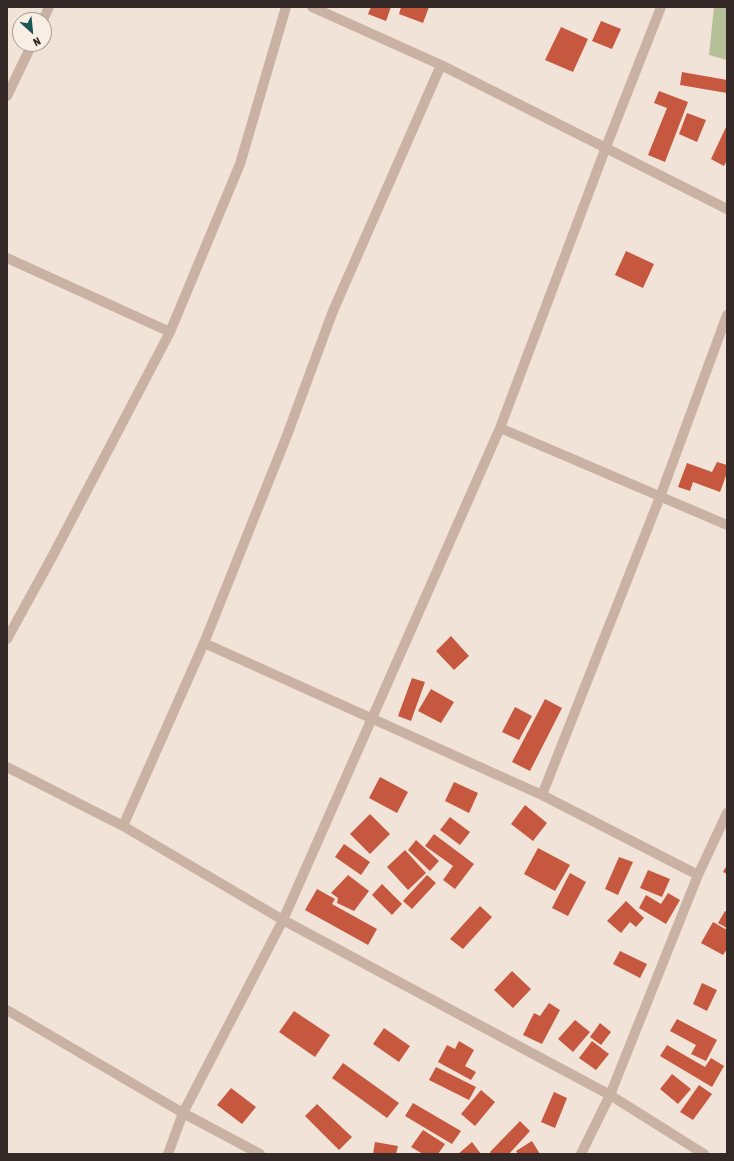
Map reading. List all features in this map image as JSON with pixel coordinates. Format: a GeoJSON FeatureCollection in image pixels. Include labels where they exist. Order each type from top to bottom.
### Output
{"type":"FeatureCollection","features":[{"type":"Feature","properties":{"kind":"street"},"geometry":{"type":"LineString","coordinates":[[7,639],[52,557],[170,332],[240,164],[286,7]]}},
{"type":"Feature","properties":{"kind":"street"},"geometry":{"type":"LineString","coordinates":[[312,7],[441,65],[727,209]]}},
{"type":"Feature","properties":{"kind":"street"},"geometry":{"type":"LineString","coordinates":[[168,1154],[183,1113],[283,920],[373,719],[500,428],[606,147],[662,7]]}},
{"type":"Feature","properties":{"kind":"street"},"geometry":{"type":"LineString","coordinates":[[7,96],[28,52]]}},
{"type":"Feature","properties":{"kind":"street"},"geometry":{"type":"LineString","coordinates":[[123,826],[204,643],[286,438],[333,311],[441,65]]}},
{"type":"Feature","properties":{"kind":"street"},"geometry":{"type":"LineString","coordinates":[[7,258],[170,332]]}},
{"type":"Feature","properties":{"kind":"street"},"geometry":{"type":"LineString","coordinates":[[542,795],[660,498],[727,315]]}},
{"type":"Feature","properties":{"kind":"street"},"geometry":{"type":"LineString","coordinates":[[500,428],[660,498],[727,525]]}},
{"type":"Feature","properties":{"kind":"street"},"geometry":{"type":"LineString","coordinates":[[204,643],[542,795],[698,875]]}},
{"type":"Feature","properties":{"kind":"street"},"geometry":{"type":"LineString","coordinates":[[7,767],[123,826],[283,920],[610,1095],[704,1154]]}},
{"type":"Feature","properties":{"kind":"street"},"geometry":{"type":"LineString","coordinates":[[581,1154],[610,1095],[698,875],[727,814]]}},
{"type":"Feature","properties":{"kind":"street"},"geometry":{"type":"LineString","coordinates":[[7,1010],[183,1113],[260,1154]]}},
{"type":"Feature","properties":{"kind":"green space"},"geometry":{"type":"Polygon","coordinates":[[[714,7],[727,7],[727,60],[709,55],[714,7]]]}},
{"type":"Feature","properties":{"kind":"building"},"geometry":{"type":"Polygon","coordinates":[[[371,7],[391,7],[386,21],[368,14],[371,7]]]}},
{"type":"Feature","properties":{"kind":"building"},"geometry":{"type":"Polygon","coordinates":[[[401,7],[429,7],[423,23],[399,14],[401,7]]]}},
{"type":"Feature","properties":{"kind":"building"},"geometry":{"type":"Polygon","coordinates":[[[601,21],[621,29],[612,49],[592,41],[601,21]]]}},
{"type":"Feature","properties":{"kind":"building"},"geometry":{"type":"Polygon","coordinates":[[[561,27],[588,39],[573,72],[545,60],[561,27]]]}},
{"type":"Feature","properties":{"kind":"building"},"geometry":{"type":"Polygon","coordinates":[[[682,72],[727,80],[727,93],[680,85],[682,72]]]}},
{"type":"Feature","properties":{"kind":"building"},"geometry":{"type":"Polygon","coordinates":[[[659,91],[688,102],[665,162],[648,155],[667,108],[654,103],[659,91]]]}},
{"type":"Feature","properties":{"kind":"building"},"geometry":{"type":"Polygon","coordinates":[[[687,113],[706,120],[697,142],[679,134],[687,113]]]}},
{"type":"Feature","properties":{"kind":"building"},"geometry":{"type":"Polygon","coordinates":[[[727,125],[727,160],[724,166],[711,159],[727,125]]]}},
{"type":"Feature","properties":{"kind":"building"},"geometry":{"type":"Polygon","coordinates":[[[626,251],[654,264],[643,288],[615,275],[626,251]]]}},
{"type":"Feature","properties":{"kind":"building"},"geometry":{"type":"Polygon","coordinates":[[[717,462],[727,465],[727,473],[720,492],[693,482],[690,491],[678,487],[687,463],[712,472],[717,462]]]}},
{"type":"Feature","properties":{"kind":"building"},"geometry":{"type":"Polygon","coordinates":[[[451,636],[469,656],[454,670],[436,651],[451,636]]]}},
{"type":"Feature","properties":{"kind":"building"},"geometry":{"type":"Polygon","coordinates":[[[412,678],[425,682],[411,721],[398,716],[412,678]]]}},
{"type":"Feature","properties":{"kind":"building"},"geometry":{"type":"Polygon","coordinates":[[[431,689],[454,702],[441,723],[418,711],[431,689]]]}},
{"type":"Feature","properties":{"kind":"building"},"geometry":{"type":"Polygon","coordinates":[[[545,699],[562,708],[530,771],[512,762],[545,699]]]}},
{"type":"Feature","properties":{"kind":"building"},"geometry":{"type":"Polygon","coordinates":[[[515,707],[532,716],[519,740],[502,732],[515,707]]]}},
{"type":"Feature","properties":{"kind":"building"},"geometry":{"type":"Polygon","coordinates":[[[380,777],[408,792],[397,813],[369,798],[380,777]]]}},
{"type":"Feature","properties":{"kind":"building"},"geometry":{"type":"Polygon","coordinates":[[[454,782],[478,793],[469,813],[445,801],[454,782]]]}},
{"type":"Feature","properties":{"kind":"building"},"geometry":{"type":"Polygon","coordinates":[[[525,805],[547,823],[533,841],[511,824],[525,805]]]}},
{"type":"Feature","properties":{"kind":"building"},"geometry":{"type":"Polygon","coordinates":[[[370,814],[390,834],[370,854],[350,834],[370,814]]]}},
{"type":"Feature","properties":{"kind":"building"},"geometry":{"type":"Polygon","coordinates":[[[450,817],[470,832],[460,845],[440,830],[450,817]]]}},
{"type":"Feature","properties":{"kind":"building"},"geometry":{"type":"Polygon","coordinates":[[[434,834],[474,864],[455,889],[443,880],[453,866],[425,846],[434,834]]]}},
{"type":"Feature","properties":{"kind":"building"},"geometry":{"type":"Polygon","coordinates":[[[416,840],[439,861],[430,871],[408,850],[416,840]]]}},
{"type":"Feature","properties":{"kind":"building"},"geometry":{"type":"Polygon","coordinates":[[[344,844],[370,862],[361,875],[335,857],[344,844]]]}},
{"type":"Feature","properties":{"kind":"building"},"geometry":{"type":"Polygon","coordinates":[[[538,848],[570,865],[555,891],[524,874],[538,848]]]}},
{"type":"Feature","properties":{"kind":"building"},"geometry":{"type":"Polygon","coordinates":[[[405,850],[426,873],[408,890],[387,867],[405,850]]]}},
{"type":"Feature","properties":{"kind":"building"},"geometry":{"type":"Polygon","coordinates":[[[619,857],[633,862],[618,895],[605,889],[619,857]]]}},
{"type":"Feature","properties":{"kind":"building"},"geometry":{"type":"Polygon","coordinates":[[[727,865],[727,874],[723,872],[727,865]]]}},
{"type":"Feature","properties":{"kind":"building"},"geometry":{"type":"Polygon","coordinates":[[[648,870],[670,879],[662,897],[640,888],[648,870]]]}},
{"type":"Feature","properties":{"kind":"building"},"geometry":{"type":"Polygon","coordinates":[[[570,873],[586,882],[568,916],[552,908],[570,873]]]}},
{"type":"Feature","properties":{"kind":"building"},"geometry":{"type":"Polygon","coordinates":[[[348,875],[369,891],[354,911],[337,903],[338,898],[331,893],[348,875]]]}},
{"type":"Feature","properties":{"kind":"building"},"geometry":{"type":"Polygon","coordinates":[[[427,875],[436,883],[412,909],[403,901],[427,875]]]}},
{"type":"Feature","properties":{"kind":"building"},"geometry":{"type":"Polygon","coordinates":[[[382,884],[402,904],[392,915],[372,895],[382,884]]]}},
{"type":"Feature","properties":{"kind":"building"},"geometry":{"type":"Polygon","coordinates":[[[317,889],[335,899],[332,904],[377,929],[368,945],[305,910],[317,889]]]}},
{"type":"Feature","properties":{"kind":"building"},"geometry":{"type":"Polygon","coordinates":[[[668,893],[680,900],[666,924],[639,908],[646,895],[661,904],[668,893]]]}},
{"type":"Feature","properties":{"kind":"building"},"geometry":{"type":"Polygon","coordinates":[[[626,901],[644,918],[636,927],[630,922],[621,933],[607,921],[626,901]]]}},
{"type":"Feature","properties":{"kind":"building"},"geometry":{"type":"Polygon","coordinates":[[[480,906],[492,917],[463,949],[450,939],[480,906]]]}},
{"type":"Feature","properties":{"kind":"building"},"geometry":{"type":"Polygon","coordinates":[[[725,911],[727,912],[727,928],[718,923],[725,911]]]}},
{"type":"Feature","properties":{"kind":"building"},"geometry":{"type":"Polygon","coordinates":[[[713,922],[727,930],[727,949],[723,955],[701,943],[713,922]]]}},
{"type":"Feature","properties":{"kind":"building"},"geometry":{"type":"Polygon","coordinates":[[[620,951],[647,964],[640,978],[613,964],[620,951]]]}},
{"type":"Feature","properties":{"kind":"building"},"geometry":{"type":"Polygon","coordinates":[[[512,971],[531,989],[513,1008],[494,990],[512,971]]]}},
{"type":"Feature","properties":{"kind":"building"},"geometry":{"type":"Polygon","coordinates":[[[702,983],[717,990],[707,1011],[693,1004],[702,983]]]}},
{"type":"Feature","properties":{"kind":"building"},"geometry":{"type":"Polygon","coordinates":[[[549,1003],[560,1010],[542,1044],[523,1035],[534,1013],[540,1016],[549,1003]]]}},
{"type":"Feature","properties":{"kind":"building"},"geometry":{"type":"Polygon","coordinates":[[[294,1011],[330,1035],[315,1057],[279,1032],[294,1011]]]}},
{"type":"Feature","properties":{"kind":"building"},"geometry":{"type":"Polygon","coordinates":[[[677,1019],[717,1040],[706,1061],[691,1054],[696,1045],[670,1031],[677,1019]]]}},
{"type":"Feature","properties":{"kind":"building"},"geometry":{"type":"Polygon","coordinates":[[[575,1020],[590,1032],[573,1052],[558,1039],[575,1020]]]}},
{"type":"Feature","properties":{"kind":"building"},"geometry":{"type":"Polygon","coordinates":[[[600,1023],[611,1032],[601,1045],[590,1037],[600,1023]]]}},
{"type":"Feature","properties":{"kind":"building"},"geometry":{"type":"Polygon","coordinates":[[[384,1028],[410,1046],[399,1062],[373,1044],[384,1028]]]}},
{"type":"Feature","properties":{"kind":"building"},"geometry":{"type":"Polygon","coordinates":[[[459,1041],[474,1050],[465,1066],[476,1072],[471,1080],[438,1062],[447,1045],[455,1049],[459,1041]]]}},
{"type":"Feature","properties":{"kind":"building"},"geometry":{"type":"Polygon","coordinates":[[[592,1041],[609,1054],[596,1070],[579,1058],[592,1041]]]}},
{"type":"Feature","properties":{"kind":"building"},"geometry":{"type":"Polygon","coordinates":[[[667,1045],[705,1067],[711,1058],[724,1066],[712,1087],[660,1056],[667,1045]]]}},
{"type":"Feature","properties":{"kind":"building"},"geometry":{"type":"Polygon","coordinates":[[[343,1063],[399,1103],[387,1118],[332,1078],[343,1063]]]}},
{"type":"Feature","properties":{"kind":"building"},"geometry":{"type":"Polygon","coordinates":[[[436,1067],[476,1087],[469,1100],[429,1080],[436,1067]]]}},
{"type":"Feature","properties":{"kind":"building"},"geometry":{"type":"Polygon","coordinates":[[[672,1074],[691,1089],[678,1104],[660,1089],[672,1074]]]}},
{"type":"Feature","properties":{"kind":"building"},"geometry":{"type":"Polygon","coordinates":[[[699,1085],[712,1094],[693,1120],[680,1112],[699,1085]]]}},
{"type":"Feature","properties":{"kind":"building"},"geometry":{"type":"Polygon","coordinates":[[[231,1088],[256,1107],[242,1124],[217,1105],[231,1088]]]}},
{"type":"Feature","properties":{"kind":"building"},"geometry":{"type":"Polygon","coordinates":[[[481,1090],[495,1102],[475,1126],[461,1114],[481,1090]]]}},
{"type":"Feature","properties":{"kind":"building"},"geometry":{"type":"Polygon","coordinates":[[[554,1092],[567,1098],[555,1128],[541,1122],[554,1092]]]}},
{"type":"Feature","properties":{"kind":"building"},"geometry":{"type":"Polygon","coordinates":[[[413,1103],[461,1131],[452,1144],[405,1116],[413,1103]]]}},
{"type":"Feature","properties":{"kind":"building"},"geometry":{"type":"Polygon","coordinates":[[[317,1104],[352,1137],[339,1150],[305,1116],[317,1104]]]}},
{"type":"Feature","properties":{"kind":"building"},"geometry":{"type":"Polygon","coordinates":[[[520,1121],[530,1131],[509,1154],[491,1154],[490,1152],[520,1121]]]}},
{"type":"Feature","properties":{"kind":"building"},"geometry":{"type":"Polygon","coordinates":[[[423,1130],[445,1144],[438,1154],[423,1154],[411,1147],[423,1130]]]}},
{"type":"Feature","properties":{"kind":"building"},"geometry":{"type":"Polygon","coordinates":[[[532,1141],[540,1154],[518,1154],[516,1151],[532,1141]]]}},
{"type":"Feature","properties":{"kind":"building"},"geometry":{"type":"Polygon","coordinates":[[[375,1142],[398,1146],[396,1154],[373,1154],[375,1142]]]}},
{"type":"Feature","properties":{"kind":"building"},"geometry":{"type":"Polygon","coordinates":[[[472,1142],[481,1154],[458,1154],[472,1142]]]}}]}
